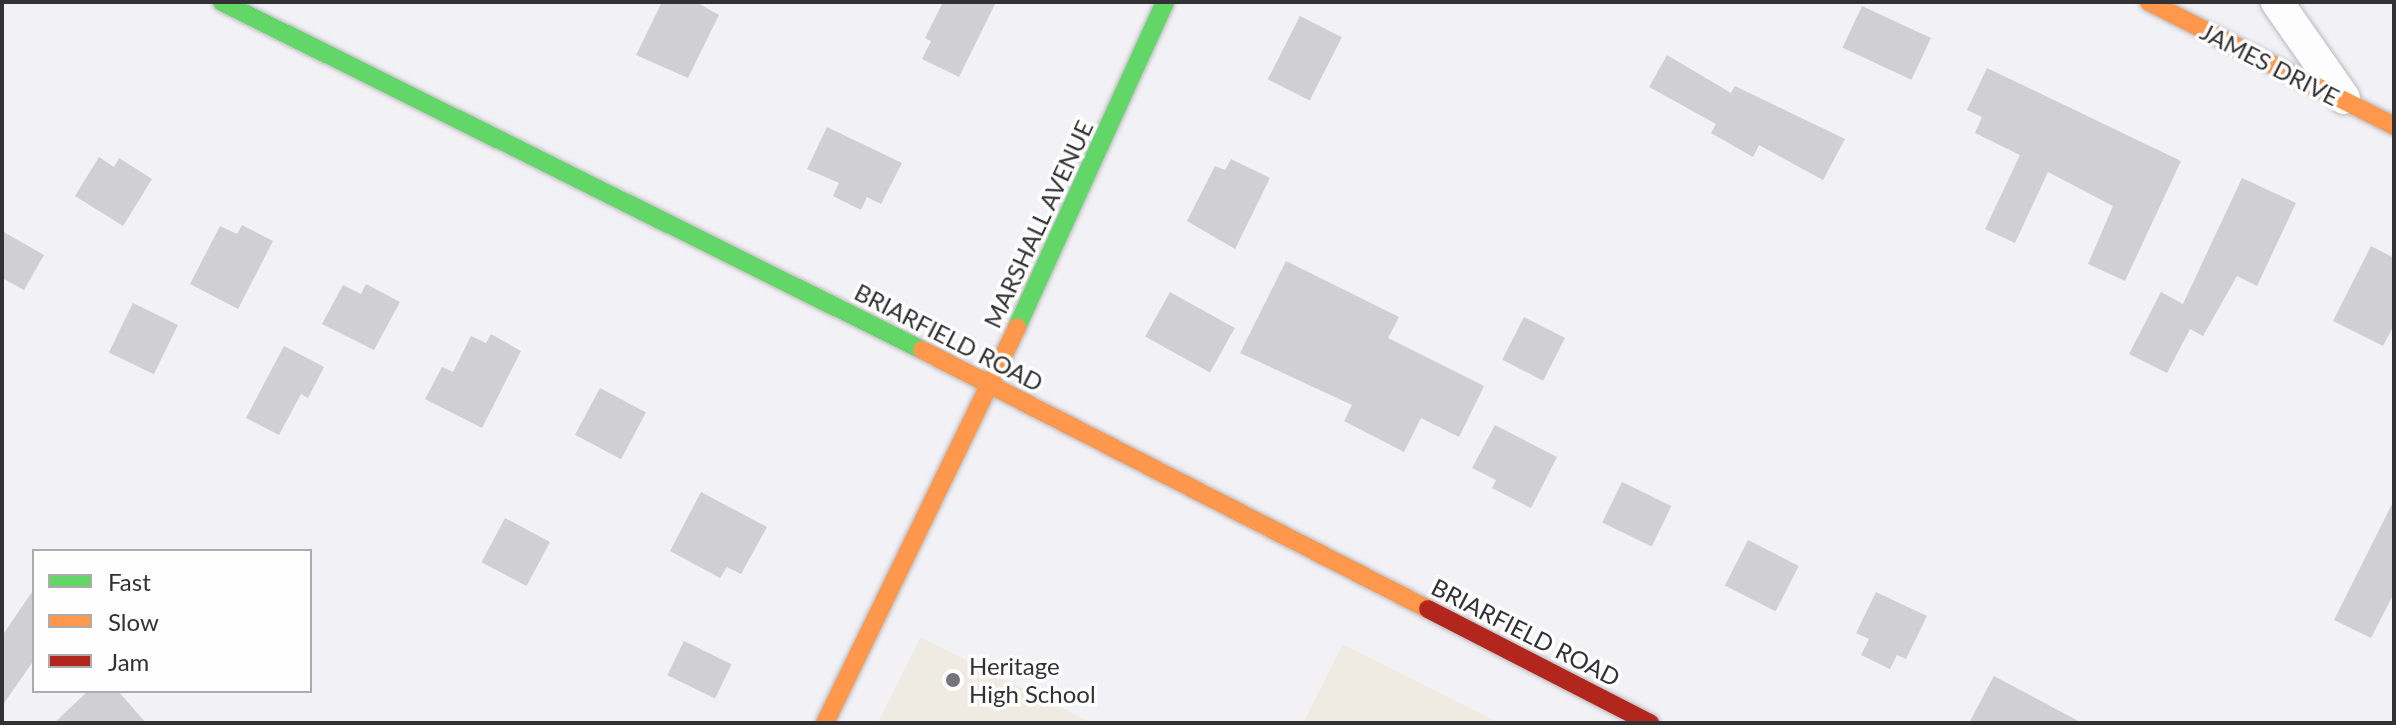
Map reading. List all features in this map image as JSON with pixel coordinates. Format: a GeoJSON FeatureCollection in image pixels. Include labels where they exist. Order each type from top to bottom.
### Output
{"type":"FeatureCollection","features":[{"type":"Feature","properties":{"kind":"main road","name":"BRIARFIELD ROAD"},"geometry":{"type":"LineString","coordinates":[[222,2],[991,384],[1650,723]]}},
{"type":"Feature","properties":{"kind":"main road","name":"MARSHALL AVENUE"},"geometry":{"type":"LineString","coordinates":[[825,723],[991,384],[1165,2]]}},
{"type":"Feature","properties":{"kind":"main road","name":"JAMES DRIVE"},"geometry":{"type":"LineString","coordinates":[[2149,2],[2394,126]]}},
{"type":"Feature","properties":{"kind":"street","name":"JAMES DRIVE"},"geometry":{"type":"LineString","coordinates":[[2277,2],[2348,104]]}},
{"type":"Feature","properties":{"kind":"shaded area","name":"Heritage High School"},"geometry":{"type":"Polygon","coordinates":[[[921,637],[1092,723],[878,723],[921,637]]]}},
{"type":"Feature","properties":{"kind":"shaded area"},"geometry":{"type":"Polygon","coordinates":[[[1343,644],[1500,723],[1303,723],[1343,644]]]}},
{"type":"Feature","properties":{"kind":"building"},"geometry":{"type":"Polygon","coordinates":[[[662,2],[696,2],[719,15],[688,78],[636,55],[662,2]]]}},
{"type":"Feature","properties":{"kind":"building"},"geometry":{"type":"Polygon","coordinates":[[[943,2],[996,2],[959,77],[922,59],[931,41],[925,38],[943,2]]]}},
{"type":"Feature","properties":{"kind":"building"},"geometry":{"type":"Polygon","coordinates":[[[1862,6],[1931,38],[1911,80],[1843,48],[1862,6]]]}},
{"type":"Feature","properties":{"kind":"building"},"geometry":{"type":"Polygon","coordinates":[[[1300,16],[1342,37],[1310,101],[1268,79],[1300,16]]]}},
{"type":"Feature","properties":{"kind":"building"},"geometry":{"type":"Polygon","coordinates":[[[1667,55],[1731,93],[1735,86],[1845,139],[1823,180],[1759,145],[1753,157],[1711,133],[1716,124],[1649,87],[1667,55]]]}},
{"type":"Feature","properties":{"kind":"building"},"geometry":{"type":"Polygon","coordinates":[[[1987,68],[2181,161],[2125,281],[2088,264],[2113,206],[2048,172],[2015,243],[1985,229],[2020,155],[1975,133],[1982,117],[1967,110],[1987,68]]]}},
{"type":"Feature","properties":{"kind":"building"},"geometry":{"type":"Polygon","coordinates":[[[827,127],[902,163],[881,204],[867,197],[861,210],[833,196],[839,183],[807,169],[827,127]]]}},
{"type":"Feature","properties":{"kind":"building"},"geometry":{"type":"Polygon","coordinates":[[[99,157],[114,167],[119,158],[152,179],[123,226],[75,196],[99,157]]]}},
{"type":"Feature","properties":{"kind":"building"},"geometry":{"type":"Polygon","coordinates":[[[1231,159],[1270,178],[1235,249],[1187,221],[1215,166],[1225,170],[1231,159]]]}},
{"type":"Feature","properties":{"kind":"building"},"geometry":{"type":"Polygon","coordinates":[[[2242,178],[2296,203],[2257,286],[2237,276],[2203,336],[2190,329],[2167,373],[2129,354],[2161,292],[2183,304],[2242,178]]]}},
{"type":"Feature","properties":{"kind":"building"},"geometry":{"type":"Polygon","coordinates":[[[242,225],[273,241],[238,309],[190,284],[220,226],[237,234],[242,225]]]}},
{"type":"Feature","properties":{"kind":"building"},"geometry":{"type":"Polygon","coordinates":[[[2,231],[44,255],[24,290],[2,278],[2,231]]]}},
{"type":"Feature","properties":{"kind":"building"},"geometry":{"type":"Polygon","coordinates":[[[2371,246],[2394,258],[2394,325],[2383,346],[2333,321],[2371,246]]]}},
{"type":"Feature","properties":{"kind":"building"},"geometry":{"type":"Polygon","coordinates":[[[1286,261],[1399,317],[1388,338],[1484,386],[1459,437],[1421,418],[1404,452],[1344,421],[1352,405],[1240,353],[1286,261]]]}},
{"type":"Feature","properties":{"kind":"building"},"geometry":{"type":"Polygon","coordinates":[[[366,284],[400,302],[374,350],[322,324],[343,285],[361,294],[366,284]]]}},
{"type":"Feature","properties":{"kind":"building"},"geometry":{"type":"Polygon","coordinates":[[[1170,292],[1235,328],[1210,372],[1145,337],[1170,292]]]}},
{"type":"Feature","properties":{"kind":"building"},"geometry":{"type":"Polygon","coordinates":[[[133,303],[178,325],[154,374],[109,352],[133,303]]]}},
{"type":"Feature","properties":{"kind":"building"},"geometry":{"type":"Polygon","coordinates":[[[1524,317],[1565,338],[1543,381],[1502,360],[1524,317]]]}},
{"type":"Feature","properties":{"kind":"building"},"geometry":{"type":"Polygon","coordinates":[[[491,334],[521,351],[482,428],[425,399],[442,367],[453,372],[471,336],[486,343],[491,334]]]}},
{"type":"Feature","properties":{"kind":"building"},"geometry":{"type":"Polygon","coordinates":[[[284,346],[324,367],[308,398],[301,394],[279,435],[246,418],[284,346]]]}},
{"type":"Feature","properties":{"kind":"building"},"geometry":{"type":"Polygon","coordinates":[[[600,388],[646,412],[621,459],[575,435],[600,388]]]}},
{"type":"Feature","properties":{"kind":"building"},"geometry":{"type":"Polygon","coordinates":[[[1495,425],[1557,457],[1531,508],[1492,488],[1496,480],[1472,468],[1495,425]]]}},
{"type":"Feature","properties":{"kind":"building"},"geometry":{"type":"Polygon","coordinates":[[[1622,482],[1671,506],[1652,547],[1602,522],[1622,482]]]}},
{"type":"Feature","properties":{"kind":"building"},"geometry":{"type":"Polygon","coordinates":[[[701,492],[767,527],[741,574],[727,567],[720,578],[670,551],[701,492]]]}},
{"type":"Feature","properties":{"kind":"building"},"geometry":{"type":"Polygon","coordinates":[[[2394,500],[2394,593],[2371,638],[2334,620],[2394,500]]]}},
{"type":"Feature","properties":{"kind":"building"},"geometry":{"type":"Polygon","coordinates":[[[505,518],[550,542],[527,586],[482,562],[505,518]]]}},
{"type":"Feature","properties":{"kind":"building"},"geometry":{"type":"Polygon","coordinates":[[[1748,540],[1799,566],[1776,611],[1725,585],[1748,540]]]}},
{"type":"Feature","properties":{"kind":"building"},"geometry":{"type":"Polygon","coordinates":[[[32,592],[32,663],[2,706],[2,636],[32,592]]]}},
{"type":"Feature","properties":{"kind":"building"},"geometry":{"type":"Polygon","coordinates":[[[1876,592],[1927,616],[1906,659],[1897,655],[1890,669],[1861,655],[1869,639],[1856,633],[1876,592]]]}},
{"type":"Feature","properties":{"kind":"building"},"geometry":{"type":"Polygon","coordinates":[[[684,641],[732,664],[715,698],[667,675],[684,641]]]}},
{"type":"Feature","properties":{"kind":"building"},"geometry":{"type":"Polygon","coordinates":[[[1994,676],[2082,723],[1969,723],[1994,676]]]}},
{"type":"Feature","properties":{"kind":"building"},"geometry":{"type":"Polygon","coordinates":[[[86,693],[120,693],[146,723],[54,723],[86,693]]]}},
{"type":"Feature","properties":{"kind":"traffic: fast"},"geometry":{"type":"LineString","coordinates":[[222,2],[922,350]]}},
{"type":"Feature","properties":{"kind":"traffic: fast"},"geometry":{"type":"LineString","coordinates":[[1017,327],[1165,2]]}},
{"type":"Feature","properties":{"kind":"traffic: slow"},"geometry":{"type":"LineString","coordinates":[[2149,2],[2394,126]]}},
{"type":"Feature","properties":{"kind":"traffic: slow"},"geometry":{"type":"LineString","coordinates":[[825,723],[1017,327]]}},
{"type":"Feature","properties":{"kind":"traffic: slow"},"geometry":{"type":"LineString","coordinates":[[922,350],[1428,609]]}},
{"type":"Feature","properties":{"kind":"traffic: jam"},"geometry":{"type":"LineString","coordinates":[[1428,609],[1650,723]]}},
{"type":"Feature","properties":{"kind":"place","name":"Heritage High School"},"geometry":{"type":"Point","coordinates":[953,680]}}]}
